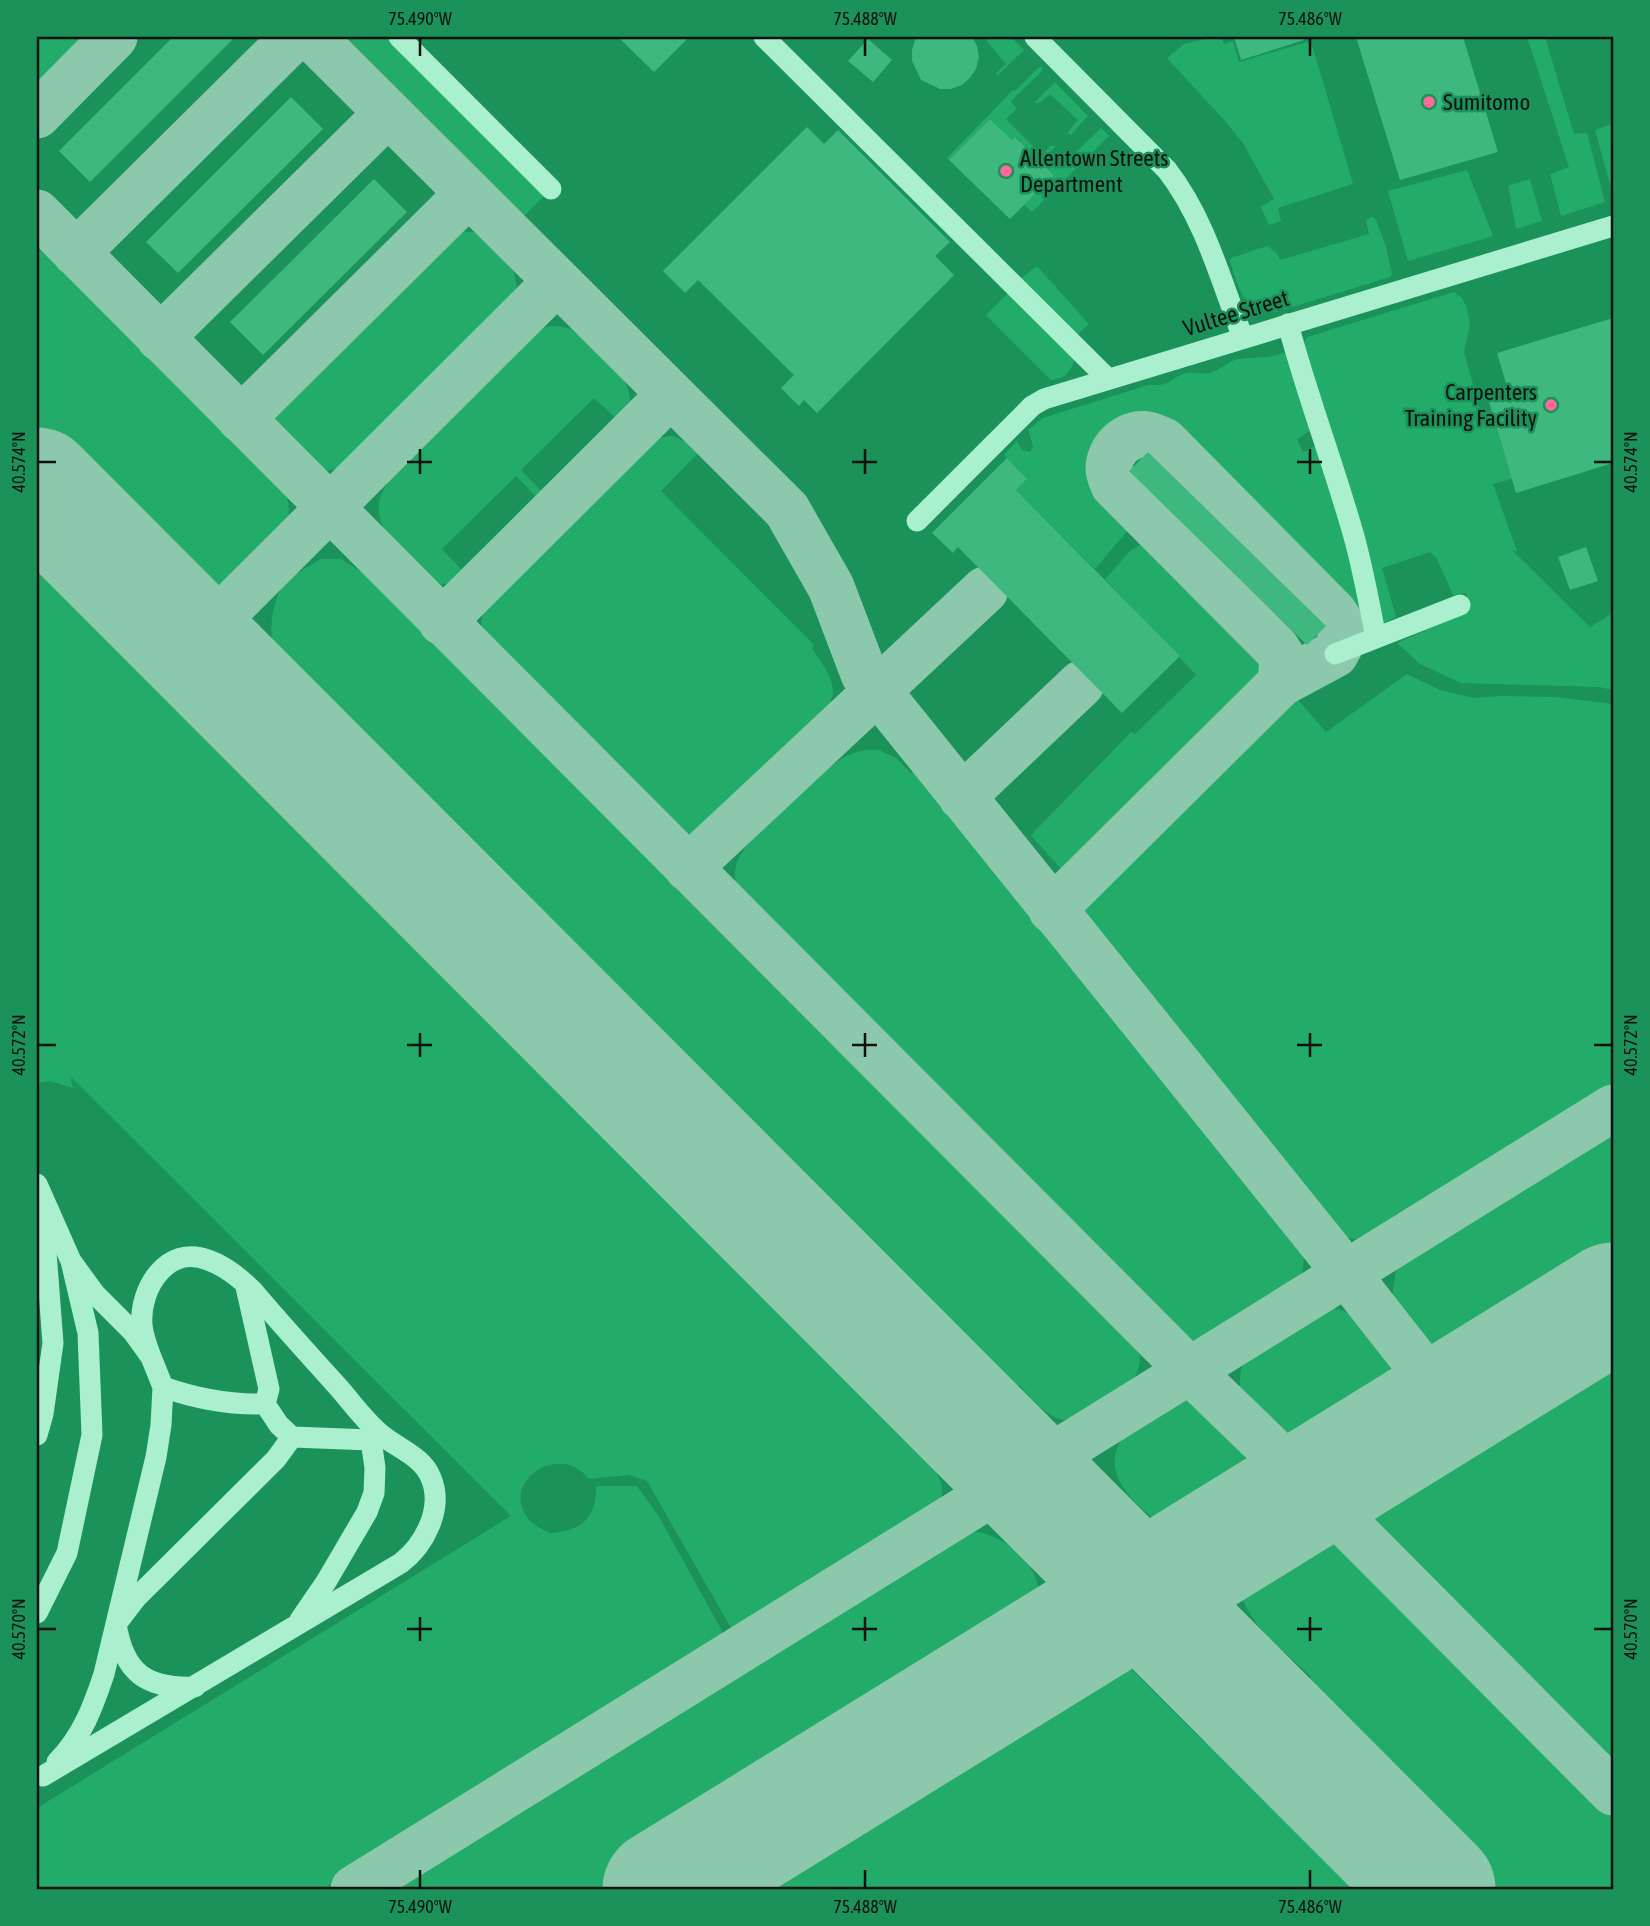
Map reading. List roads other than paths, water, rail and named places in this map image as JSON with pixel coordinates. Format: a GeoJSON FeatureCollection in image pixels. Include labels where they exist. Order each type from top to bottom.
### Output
{"type":"FeatureCollection","features":[{"type":"Feature","properties":{"kind":"street"},"geometry":{"type":"LineString","coordinates":[[764,37],[1108,379]]}},
{"type":"Feature","properties":{"kind":"street"},"geometry":{"type":"LineString","coordinates":[[1035,37],[1167,170],[1182,190],[1202,229],[1243,338]]}},
{"type":"Feature","properties":{"kind":"street"},"geometry":{"type":"LineString","coordinates":[[409,40],[551,189]]}},
{"type":"Feature","properties":{"kind":"street","name":"Vultee Street"},"geometry":{"type":"LineString","coordinates":[[916,521],[1032,406],[1044,399],[1613,226]]}},
{"type":"Feature","properties":{"kind":"street"},"geometry":{"type":"LineString","coordinates":[[1288,324],[1363,568],[1376,638]]}},
{"type":"Feature","properties":{"kind":"street"},"geometry":{"type":"LineString","coordinates":[[1335,654],[1460,605]]}},
{"type":"Feature","properties":{"kind":"street"},"geometry":{"type":"LineString","coordinates":[[37,1436],[43,1414],[52,1343],[42,1261],[40,1190]]}},
{"type":"Feature","properties":{"kind":"street"},"geometry":{"type":"LineString","coordinates":[[37,1613],[67,1553],[92,1435],[88,1333],[71,1261],[40,1190]]}},
{"type":"Feature","properties":{"kind":"street"},"geometry":{"type":"LineString","coordinates":[[192,1256],[206,1259],[246,1284],[375,1436],[424,1465],[432,1478],[434,1506],[424,1538],[414,1553],[401,1563],[40,1778],[78,1737],[93,1708],[156,1457],[163,1387],[142,1324],[144,1302],[154,1275],[165,1266],[192,1256]]}},
{"type":"Feature","properties":{"kind":"street"},"geometry":{"type":"LineString","coordinates":[[71,1261],[95,1294],[133,1332],[151,1357]]}},
{"type":"Feature","properties":{"kind":"street"},"geometry":{"type":"LineString","coordinates":[[246,1284],[269,1389],[265,1404],[279,1425],[292,1437],[375,1436]]}},
{"type":"Feature","properties":{"kind":"street"},"geometry":{"type":"LineString","coordinates":[[163,1387],[193,1398],[237,1405],[265,1404]]}},
{"type":"Feature","properties":{"kind":"street"},"geometry":{"type":"LineString","coordinates":[[294,1628],[326,1583],[367,1512],[374,1493],[375,1436]]}},
{"type":"Feature","properties":{"kind":"street"},"geometry":{"type":"LineString","coordinates":[[195,1687],[175,1688],[157,1684],[142,1676],[120,1648],[116,1624],[136,1598],[276,1459],[292,1437]]}},
{"type":"Feature","properties":{"kind":"place","name":"Sumitomo"},"geometry":{"type":"Point","coordinates":[1429,102]}},
{"type":"Feature","properties":{"kind":"place","name":"Allentown Streets Department"},"geometry":{"type":"Point","coordinates":[1006,171]}},
{"type":"Feature","properties":{"kind":"place","name":"Carpenters Training Facility"},"geometry":{"type":"Point","coordinates":[1551,405]}}]}
